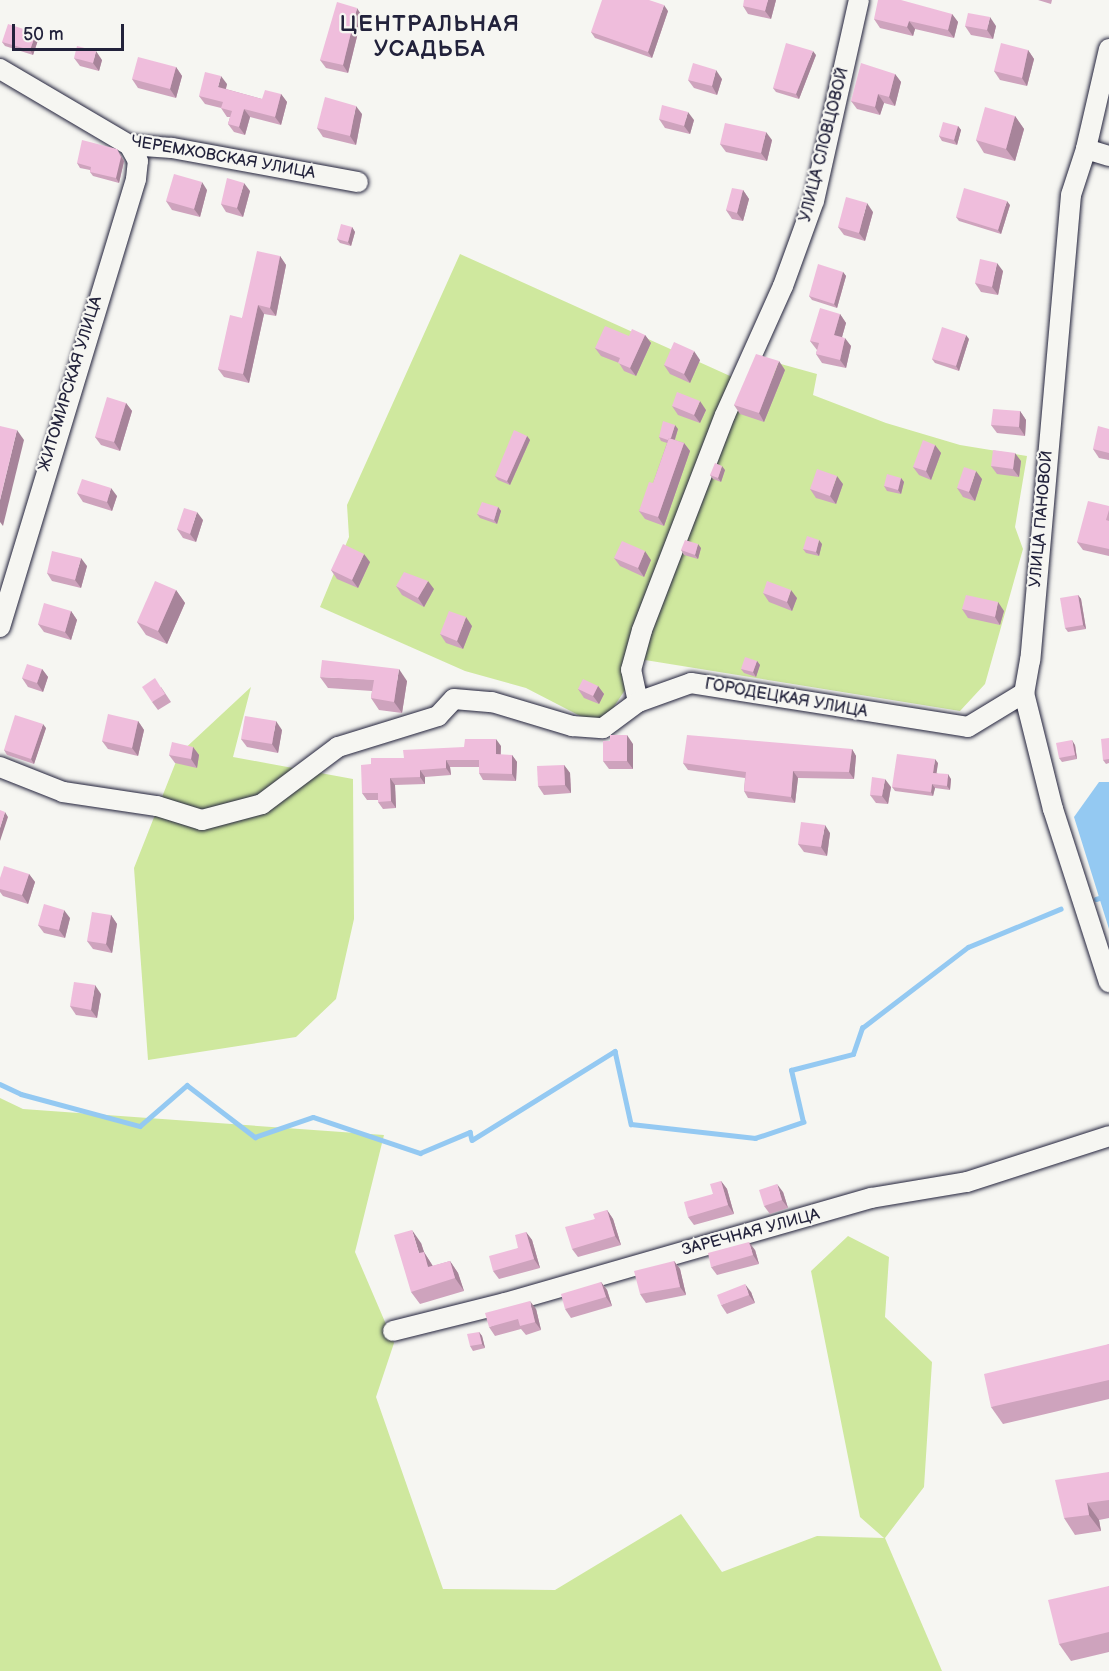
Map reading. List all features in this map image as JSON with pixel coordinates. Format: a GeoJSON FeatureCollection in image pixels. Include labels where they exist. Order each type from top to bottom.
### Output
{"type":"FeatureCollection","features":[{"type":"Feature","properties":{"kind":"street","name":"УЛИЦА СЛОВЦОВОЙ"},"geometry":{"type":"LineString","coordinates":[[638,702],[631,670],[642,630],[765,320],[783,286],[814,201],[859,0]]}},
{"type":"Feature","properties":{"kind":"street","name":"УЛИЦА ПАНОВОЙ"},"geometry":{"type":"LineString","coordinates":[[1109,49],[1086,149],[1071,195],[1030,660],[1024,693],[1053,809],[1109,982]]}},
{"type":"Feature","properties":{"kind":"street","name":"ЧЕРЕМХОВСКАЯ УЛИЦА"},"geometry":{"type":"LineString","coordinates":[[0,69],[35,93],[129,145],[172,148],[358,182]]}},
{"type":"Feature","properties":{"kind":"street","name":"ЖИТОМИРСКАЯ УЛИЦА"},"geometry":{"type":"LineString","coordinates":[[0,627],[136,179],[138,161],[129,145]]}},
{"type":"Feature","properties":{"kind":"street"},"geometry":{"type":"LineString","coordinates":[[1086,149],[1109,156]]}},
{"type":"Feature","properties":{"kind":"street","name":"ГОРОДЕЦКАЯ УЛИЦА"},"geometry":{"type":"LineString","coordinates":[[0,767],[63,792],[157,806],[202,820],[235,814],[262,804],[338,747],[438,716],[454,699],[492,702],[572,726],[603,728],[638,702],[691,683],[968,727],[1024,693]]}},
{"type":"Feature","properties":{"kind":"street","name":"ЗАРЕЧНАЯ УЛИЦА"},"geometry":{"type":"LineString","coordinates":[[393,1330],[796,1222],[871,1198],[967,1182],[1109,1136]]}},
{"type":"Feature","properties":{"kind":"green space"},"geometry":{"type":"Polygon","coordinates":[[[460,254],[750,385],[759,358],[817,374],[813,395],[886,423],[960,445],[1027,456],[1015,527],[1023,549],[985,684],[960,711],[645,660],[603,723],[586,719],[526,688],[465,671],[320,607],[349,537],[347,505],[460,254]]]}},
{"type":"Feature","properties":{"kind":"green space"},"geometry":{"type":"Polygon","coordinates":[[[251,687],[233,757],[353,779],[354,919],[336,999],[296,1037],[148,1060],[134,868],[179,754],[251,687]]]}},
{"type":"Feature","properties":{"kind":"green space"},"geometry":{"type":"Polygon","coordinates":[[[0,1098],[23,1109],[384,1135],[355,1252],[394,1343],[376,1397],[443,1589],[555,1590],[681,1514],[722,1572],[817,1536],[884,1538],[860,1517],[811,1271],[848,1236],[889,1257],[885,1317],[932,1362],[924,1487],[885,1538],[942,1671],[0,1671],[0,1098]]]}},
{"type":"Feature","properties":{"kind":"water"},"geometry":{"type":"Polygon","coordinates":[[[1099,782],[1109,782],[1109,929],[1074,817],[1099,782]]]}},
{"type":"Feature","properties":{"kind":"building"},"geometry":{"type":"Polygon","coordinates":[[[602,0],[649,0],[664,5],[648,52],[591,32],[602,0]]]}},
{"type":"Feature","properties":{"kind":"building"},"geometry":{"type":"Polygon","coordinates":[[[744,0],[768,0],[765,11],[743,6],[744,0]]]}},
{"type":"Feature","properties":{"kind":"building"},"geometry":{"type":"Polygon","coordinates":[[[878,0],[901,0],[952,14],[948,30],[909,21],[907,27],[874,19],[878,0]]]}},
{"type":"Feature","properties":{"kind":"building"},"geometry":{"type":"Polygon","coordinates":[[[337,2],[357,8],[343,65],[320,60],[337,2]]]}},
{"type":"Feature","properties":{"kind":"building"},"geometry":{"type":"Polygon","coordinates":[[[968,13],[990,17],[987,30],[965,26],[968,13]]]}},
{"type":"Feature","properties":{"kind":"building"},"geometry":{"type":"Polygon","coordinates":[[[8,24],[36,33],[30,50],[2,42],[8,24]]]}},
{"type":"Feature","properties":{"kind":"building"},"geometry":{"type":"Polygon","coordinates":[[[786,43],[813,51],[796,94],[773,88],[786,43]]]}},
{"type":"Feature","properties":{"kind":"building"},"geometry":{"type":"Polygon","coordinates":[[[1001,43],[1028,50],[1022,78],[994,71],[1001,43]]]}},
{"type":"Feature","properties":{"kind":"building"},"geometry":{"type":"Polygon","coordinates":[[[77,46],[96,51],[93,63],[74,58],[77,46]]]}},
{"type":"Feature","properties":{"kind":"building"},"geometry":{"type":"Polygon","coordinates":[[[138,57],[176,67],[170,89],[132,79],[138,57]]]}},
{"type":"Feature","properties":{"kind":"building"},"geometry":{"type":"Polygon","coordinates":[[[693,63],[716,70],[712,86],[688,80],[693,63]]]}},
{"type":"Feature","properties":{"kind":"building"},"geometry":{"type":"Polygon","coordinates":[[[861,63],[895,74],[889,97],[878,94],[875,107],[851,101],[861,63]]]}},
{"type":"Feature","properties":{"kind":"building"},"geometry":{"type":"Polygon","coordinates":[[[205,72],[221,76],[218,87],[262,99],[265,90],[281,94],[275,117],[244,109],[239,127],[228,124],[232,111],[221,108],[223,102],[199,96],[205,72]]]}},
{"type":"Feature","properties":{"kind":"building"},"geometry":{"type":"Polygon","coordinates":[[[325,97],[356,106],[350,136],[317,128],[325,97]]]}},
{"type":"Feature","properties":{"kind":"building"},"geometry":{"type":"Polygon","coordinates":[[[662,105],[688,112],[684,126],[659,119],[662,105]]]}},
{"type":"Feature","properties":{"kind":"building"},"geometry":{"type":"Polygon","coordinates":[[[985,107],[1015,116],[1006,149],[976,140],[985,107]]]}},
{"type":"Feature","properties":{"kind":"building"},"geometry":{"type":"Polygon","coordinates":[[[943,122],[958,126],[954,140],[939,136],[943,122]]]}},
{"type":"Feature","properties":{"kind":"building"},"geometry":{"type":"Polygon","coordinates":[[[725,123],[766,132],[761,153],[720,144],[725,123]]]}},
{"type":"Feature","properties":{"kind":"building"},"geometry":{"type":"Polygon","coordinates":[[[82,140],[117,149],[121,157],[116,178],[90,172],[91,167],[77,163],[82,140]]]}},
{"type":"Feature","properties":{"kind":"building"},"geometry":{"type":"Polygon","coordinates":[[[174,174],[202,182],[194,209],[166,201],[174,174]]]}},
{"type":"Feature","properties":{"kind":"building"},"geometry":{"type":"Polygon","coordinates":[[[227,178],[244,183],[237,208],[221,204],[227,178]]]}},
{"type":"Feature","properties":{"kind":"building"},"geometry":{"type":"Polygon","coordinates":[[[732,188],[743,190],[737,213],[726,210],[732,188]]]}},
{"type":"Feature","properties":{"kind":"building"},"geometry":{"type":"Polygon","coordinates":[[[964,188],[1007,201],[998,230],[956,217],[964,188]]]}},
{"type":"Feature","properties":{"kind":"building"},"geometry":{"type":"Polygon","coordinates":[[[846,197],[867,203],[859,233],[838,227],[846,197]]]}},
{"type":"Feature","properties":{"kind":"building"},"geometry":{"type":"Polygon","coordinates":[[[341,224],[352,227],[348,242],[337,239],[341,224]]]}},
{"type":"Feature","properties":{"kind":"building"},"geometry":{"type":"Polygon","coordinates":[[[257,251],[280,256],[270,308],[258,305],[243,374],[218,369],[230,315],[242,318],[257,251]]]}},
{"type":"Feature","properties":{"kind":"building"},"geometry":{"type":"Polygon","coordinates":[[[980,259],[997,263],[992,287],[975,283],[980,259]]]}},
{"type":"Feature","properties":{"kind":"building"},"geometry":{"type":"Polygon","coordinates":[[[818,264],[843,272],[834,304],[809,296],[818,264]]]}},
{"type":"Feature","properties":{"kind":"building"},"geometry":{"type":"Polygon","coordinates":[[[820,308],[840,314],[834,335],[845,338],[840,360],[816,354],[819,343],[810,341],[820,308]]]}},
{"type":"Feature","properties":{"kind":"building"},"geometry":{"type":"Polygon","coordinates":[[[605,326],[629,336],[632,329],[645,335],[630,368],[618,363],[620,358],[595,348],[605,326]]]}},
{"type":"Feature","properties":{"kind":"building"},"geometry":{"type":"Polygon","coordinates":[[[942,327],[966,335],[956,366],[932,359],[942,327]]]}},
{"type":"Feature","properties":{"kind":"building"},"geometry":{"type":"Polygon","coordinates":[[[674,342],[694,351],[684,374],[664,365],[674,342]]]}},
{"type":"Feature","properties":{"kind":"building"},"geometry":{"type":"Polygon","coordinates":[[[756,354],[779,361],[759,413],[734,405],[756,354]]]}},
{"type":"Feature","properties":{"kind":"building"},"geometry":{"type":"Polygon","coordinates":[[[677,392],[700,401],[694,415],[672,406],[677,392]]]}},
{"type":"Feature","properties":{"kind":"building"},"geometry":{"type":"Polygon","coordinates":[[[107,397],[126,403],[114,442],[95,437],[107,397]]]}},
{"type":"Feature","properties":{"kind":"building"},"geometry":{"type":"Polygon","coordinates":[[[993,409],[1020,411],[1019,427],[991,425],[993,409]]]}},
{"type":"Feature","properties":{"kind":"building"},"geometry":{"type":"Polygon","coordinates":[[[663,421],[675,425],[671,438],[668,440],[659,437],[663,421]]]}},
{"type":"Feature","properties":{"kind":"building"},"geometry":{"type":"Polygon","coordinates":[[[0,426],[17,430],[0,500],[0,426]]]}},
{"type":"Feature","properties":{"kind":"building"},"geometry":{"type":"Polygon","coordinates":[[[1098,426],[1109,429],[1109,453],[1093,449],[1098,426]]]}},
{"type":"Feature","properties":{"kind":"building"},"geometry":{"type":"Polygon","coordinates":[[[514,430],[527,436],[507,481],[495,476],[514,430]]]}},
{"type":"Feature","properties":{"kind":"building"},"geometry":{"type":"Polygon","coordinates":[[[669,438],[684,443],[658,517],[639,511],[649,482],[653,483],[669,438]]]}},
{"type":"Feature","properties":{"kind":"building"},"geometry":{"type":"Polygon","coordinates":[[[923,440],[935,445],[926,471],[913,467],[923,440]]]}},
{"type":"Feature","properties":{"kind":"building"},"geometry":{"type":"Polygon","coordinates":[[[993,450],[1015,453],[1013,469],[991,466],[993,450]]]}},
{"type":"Feature","properties":{"kind":"building"},"geometry":{"type":"Polygon","coordinates":[[[715,463],[722,466],[718,478],[710,475],[715,463]]]}},
{"type":"Feature","properties":{"kind":"building"},"geometry":{"type":"Polygon","coordinates":[[[964,467],[976,471],[969,492],[957,488],[964,467]]]}},
{"type":"Feature","properties":{"kind":"building"},"geometry":{"type":"Polygon","coordinates":[[[817,469],[837,476],[830,496],[810,489],[817,469]]]}},
{"type":"Feature","properties":{"kind":"building"},"geometry":{"type":"Polygon","coordinates":[[[887,474],[901,478],[898,490],[884,486],[887,474]]]}},
{"type":"Feature","properties":{"kind":"building"},"geometry":{"type":"Polygon","coordinates":[[[82,479],[111,488],[107,502],[77,493],[82,479]]]}},
{"type":"Feature","properties":{"kind":"building"},"geometry":{"type":"Polygon","coordinates":[[[1088,501],[1109,506],[1106,520],[1109,521],[1109,549],[1077,542],[1088,501]]]}},
{"type":"Feature","properties":{"kind":"building"},"geometry":{"type":"Polygon","coordinates":[[[482,502],[498,507],[494,520],[477,514],[482,502]]]}},
{"type":"Feature","properties":{"kind":"building"},"geometry":{"type":"Polygon","coordinates":[[[184,508],[197,512],[190,534],[177,529],[184,508]]]}},
{"type":"Feature","properties":{"kind":"building"},"geometry":{"type":"Polygon","coordinates":[[[807,536],[819,540],[816,552],[803,549],[807,536]]]}},
{"type":"Feature","properties":{"kind":"building"},"geometry":{"type":"Polygon","coordinates":[[[685,540],[698,544],[695,555],[681,550],[685,540]]]}},
{"type":"Feature","properties":{"kind":"building"},"geometry":{"type":"Polygon","coordinates":[[[622,541],[645,551],[638,568],[614,558],[622,541]]]}},
{"type":"Feature","properties":{"kind":"building"},"geometry":{"type":"Polygon","coordinates":[[[343,544],[364,554],[352,580],[331,570],[343,544]]]}},
{"type":"Feature","properties":{"kind":"building"},"geometry":{"type":"Polygon","coordinates":[[[52,551],[81,558],[75,580],[47,573],[52,551]]]}},
{"type":"Feature","properties":{"kind":"building"},"geometry":{"type":"Polygon","coordinates":[[[404,572],[428,581],[418,598],[396,586],[404,572]]]}},
{"type":"Feature","properties":{"kind":"building"},"geometry":{"type":"Polygon","coordinates":[[[155,581],[176,590],[158,631],[137,622],[155,581]]]}},
{"type":"Feature","properties":{"kind":"building"},"geometry":{"type":"Polygon","coordinates":[[[767,581],[791,590],[787,602],[763,593],[767,581]]]}},
{"type":"Feature","properties":{"kind":"building"},"geometry":{"type":"Polygon","coordinates":[[[966,595],[998,602],[995,617],[962,609],[966,595]]]}},
{"type":"Feature","properties":{"kind":"building"},"geometry":{"type":"Polygon","coordinates":[[[1078,595],[1083,625],[1065,628],[1060,598],[1078,595]]]}},
{"type":"Feature","properties":{"kind":"building"},"geometry":{"type":"Polygon","coordinates":[[[44,603],[71,611],[65,632],[38,624],[44,603]]]}},
{"type":"Feature","properties":{"kind":"building"},"geometry":{"type":"Polygon","coordinates":[[[449,611],[466,617],[457,641],[440,634],[449,611]]]}},
{"type":"Feature","properties":{"kind":"building"},"geometry":{"type":"Polygon","coordinates":[[[745,657],[757,661],[753,672],[741,669],[745,657]]]}},
{"type":"Feature","properties":{"kind":"building"},"geometry":{"type":"Polygon","coordinates":[[[322,660],[399,669],[394,702],[371,698],[374,680],[320,677],[322,660]]]}},
{"type":"Feature","properties":{"kind":"building"},"geometry":{"type":"Polygon","coordinates":[[[27,664],[42,669],[37,683],[22,678],[27,664]]]}},
{"type":"Feature","properties":{"kind":"building"},"geometry":{"type":"Polygon","coordinates":[[[155,678],[165,694],[152,702],[142,687],[155,678]]]}},
{"type":"Feature","properties":{"kind":"building"},"geometry":{"type":"Polygon","coordinates":[[[583,679],[598,686],[593,696],[578,689],[583,679]]]}},
{"type":"Feature","properties":{"kind":"building"},"geometry":{"type":"Polygon","coordinates":[[[108,714],[138,721],[132,748],[102,741],[108,714]]]}},
{"type":"Feature","properties":{"kind":"building"},"geometry":{"type":"Polygon","coordinates":[[[15,715],[43,724],[31,759],[4,750],[15,715]]]}},
{"type":"Feature","properties":{"kind":"building"},"geometry":{"type":"Polygon","coordinates":[[[245,716],[276,721],[272,744],[241,739],[245,716]]]}},
{"type":"Feature","properties":{"kind":"building"},"geometry":{"type":"Polygon","coordinates":[[[610,735],[627,735],[627,761],[603,761],[603,741],[610,741],[610,735]]]}},
{"type":"Feature","properties":{"kind":"building"},"geometry":{"type":"Polygon","coordinates":[[[687,735],[852,749],[849,772],[793,771],[791,797],[744,791],[746,772],[683,763],[687,735]]]}},
{"type":"Feature","properties":{"kind":"building"},"geometry":{"type":"Polygon","coordinates":[[[1109,738],[1109,759],[1103,760],[1101,739],[1109,738]]]}},
{"type":"Feature","properties":{"kind":"building"},"geometry":{"type":"Polygon","coordinates":[[[465,739],[496,739],[496,754],[512,755],[512,774],[479,773],[479,760],[446,760],[446,768],[420,770],[420,777],[390,778],[391,801],[378,802],[378,793],[362,793],[361,765],[371,764],[371,758],[404,758],[403,750],[464,747],[465,739]]]}},
{"type":"Feature","properties":{"kind":"building"},"geometry":{"type":"Polygon","coordinates":[[[1072,740],[1075,755],[1059,758],[1056,743],[1072,740]]]}},
{"type":"Feature","properties":{"kind":"building"},"geometry":{"type":"Polygon","coordinates":[[[172,742],[193,747],[191,759],[169,755],[172,742]]]}},
{"type":"Feature","properties":{"kind":"building"},"geometry":{"type":"Polygon","coordinates":[[[897,754],[935,759],[933,773],[948,774],[947,786],[932,784],[931,792],[892,787],[897,754]]]}},
{"type":"Feature","properties":{"kind":"building"},"geometry":{"type":"Polygon","coordinates":[[[564,765],[565,785],[538,786],[537,766],[564,765]]]}},
{"type":"Feature","properties":{"kind":"building"},"geometry":{"type":"Polygon","coordinates":[[[872,777],[885,779],[882,796],[870,795],[872,777]]]}},
{"type":"Feature","properties":{"kind":"building"},"geometry":{"type":"Polygon","coordinates":[[[0,810],[5,812],[0,828],[0,810]]]}},
{"type":"Feature","properties":{"kind":"building"},"geometry":{"type":"Polygon","coordinates":[[[801,822],[825,825],[821,847],[798,844],[801,822]]]}},
{"type":"Feature","properties":{"kind":"building"},"geometry":{"type":"Polygon","coordinates":[[[4,866],[29,874],[22,895],[0,889],[0,878],[4,866]]]}},
{"type":"Feature","properties":{"kind":"building"},"geometry":{"type":"Polygon","coordinates":[[[44,904],[64,910],[59,930],[38,925],[44,904]]]}},
{"type":"Feature","properties":{"kind":"building"},"geometry":{"type":"Polygon","coordinates":[[[92,912],[111,915],[106,944],[87,941],[92,912]]]}},
{"type":"Feature","properties":{"kind":"building"},"geometry":{"type":"Polygon","coordinates":[[[74,982],[95,985],[91,1010],[70,1006],[74,982]]]}},
{"type":"Feature","properties":{"kind":"building"},"geometry":{"type":"Polygon","coordinates":[[[721,1181],[728,1205],[688,1217],[684,1202],[713,1194],[710,1184],[721,1181]]]}},
{"type":"Feature","properties":{"kind":"building"},"geometry":{"type":"Polygon","coordinates":[[[777,1184],[782,1200],[764,1206],[759,1190],[777,1184]]]}},
{"type":"Feature","properties":{"kind":"building"},"geometry":{"type":"Polygon","coordinates":[[[607,1210],[615,1236],[572,1249],[565,1227],[595,1219],[593,1214],[607,1210]]]}},
{"type":"Feature","properties":{"kind":"building"},"geometry":{"type":"Polygon","coordinates":[[[412,1230],[419,1253],[424,1252],[428,1267],[450,1261],[455,1278],[411,1292],[394,1235],[412,1230]]]}},
{"type":"Feature","properties":{"kind":"building"},"geometry":{"type":"Polygon","coordinates":[[[526,1232],[534,1259],[493,1271],[489,1256],[518,1248],[515,1235],[526,1232]]]}},
{"type":"Feature","properties":{"kind":"building"},"geometry":{"type":"Polygon","coordinates":[[[749,1242],[753,1255],[711,1267],[708,1253],[749,1242]]]}},
{"type":"Feature","properties":{"kind":"building"},"geometry":{"type":"Polygon","coordinates":[[[674,1261],[680,1287],[640,1294],[634,1271],[674,1261]]]}},
{"type":"Feature","properties":{"kind":"building"},"geometry":{"type":"Polygon","coordinates":[[[601,1282],[606,1297],[565,1309],[561,1294],[601,1282]]]}},
{"type":"Feature","properties":{"kind":"building"},"geometry":{"type":"Polygon","coordinates":[[[745,1284],[749,1295],[721,1305],[717,1295],[745,1284]]]}},
{"type":"Feature","properties":{"kind":"building"},"geometry":{"type":"Polygon","coordinates":[[[530,1301],[535,1322],[520,1326],[518,1319],[489,1327],[485,1313],[530,1301]]]}},
{"type":"Feature","properties":{"kind":"building"},"geometry":{"type":"Polygon","coordinates":[[[479,1332],[482,1344],[470,1346],[467,1334],[479,1332]]]}},
{"type":"Feature","properties":{"kind":"building"},"geometry":{"type":"Polygon","coordinates":[[[1109,1344],[1109,1380],[991,1407],[984,1374],[1109,1344]]]}},
{"type":"Feature","properties":{"kind":"building"},"geometry":{"type":"Polygon","coordinates":[[[1109,1472],[1109,1500],[1087,1503],[1089,1515],[1064,1518],[1055,1480],[1109,1472]]]}},
{"type":"Feature","properties":{"kind":"building"},"geometry":{"type":"Polygon","coordinates":[[[1109,1586],[1109,1632],[1059,1644],[1048,1600],[1109,1586]]]}},
{"type":"Feature","properties":{"kind":"waterway"},"geometry":{"type":"LineString","coordinates":[[1096,899],[1109,895]]}},
{"type":"Feature","properties":{"kind":"waterway"},"geometry":{"type":"LineString","coordinates":[[0,1084],[21,1094],[140,1126],[187,1085],[255,1137],[313,1117],[420,1153],[470,1132],[472,1140],[615,1051],[631,1124],[755,1138],[803,1122],[791,1070],[853,1054],[862,1028],[968,947],[1060,909]]}},
{"type":"Feature","properties":{"kind":"district","name":"ЦЕНТРАЛЬНАЯ УСАДЬБА"},"geometry":{"type":"Point","coordinates":[430,36]}}]}
